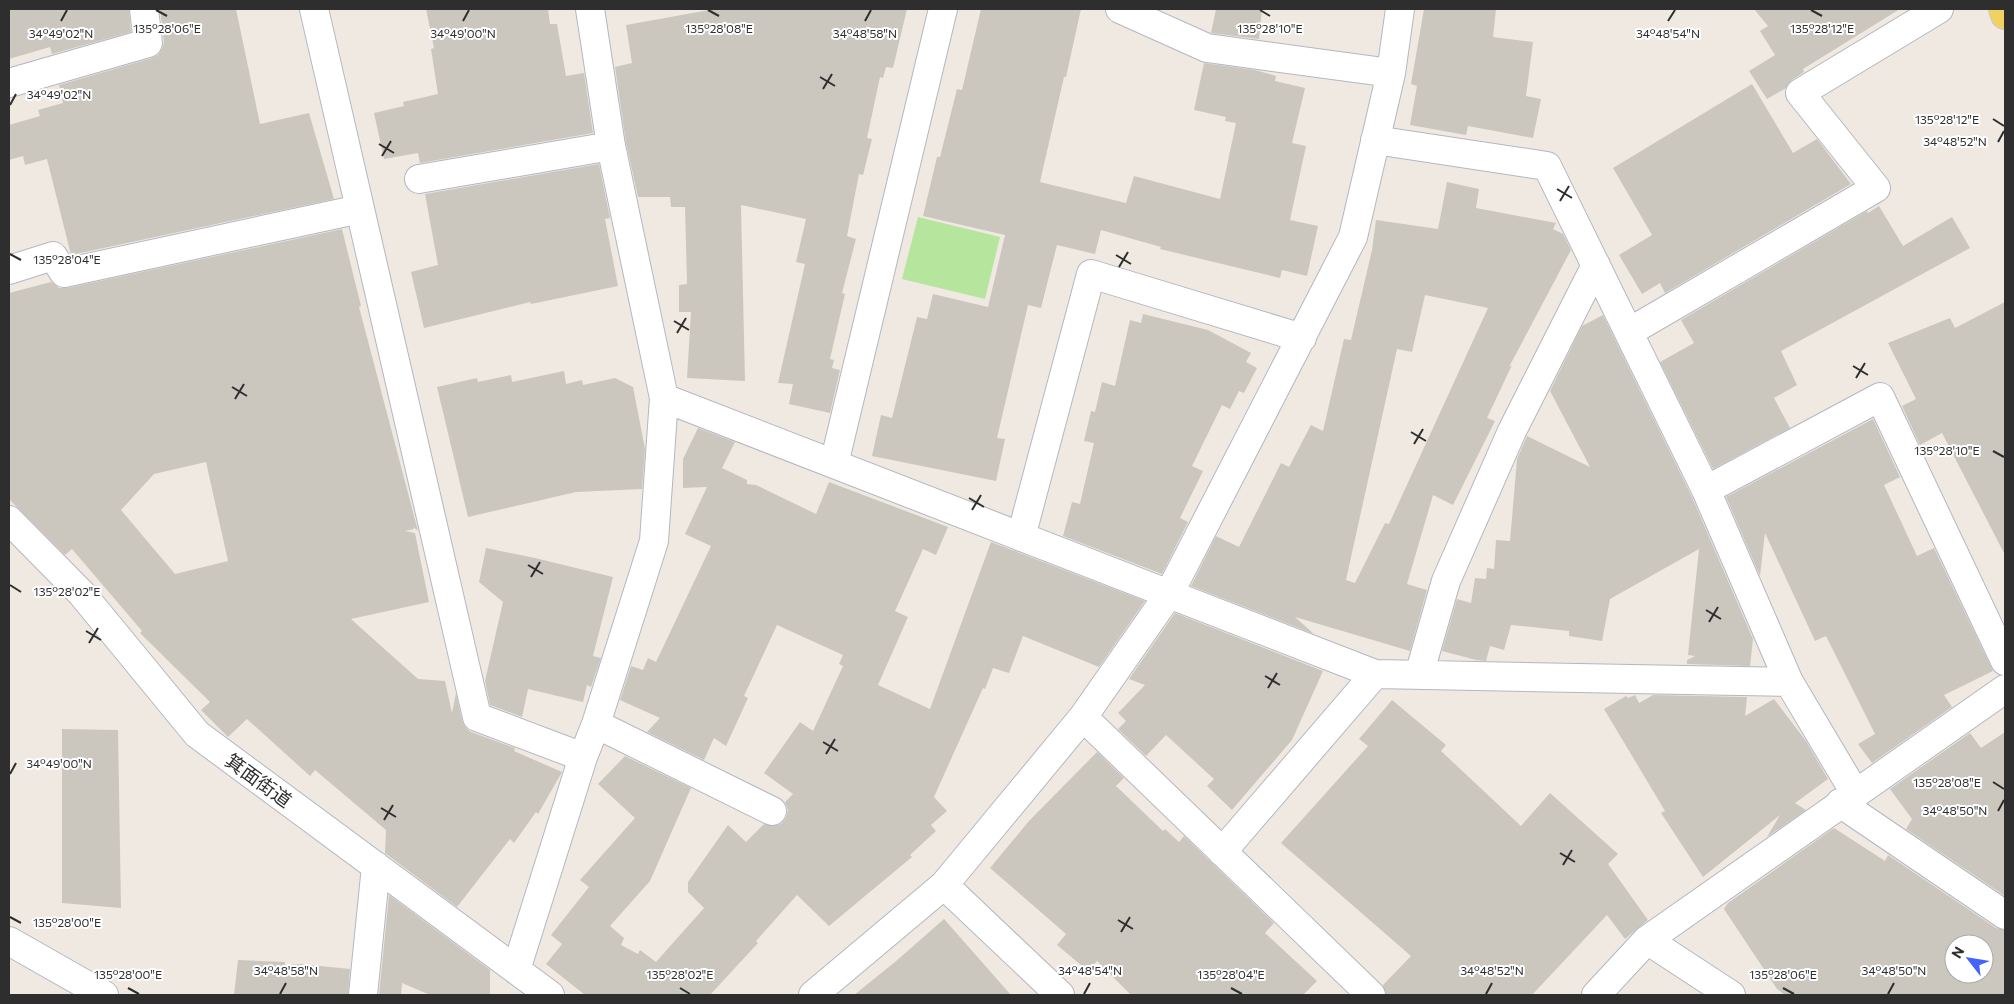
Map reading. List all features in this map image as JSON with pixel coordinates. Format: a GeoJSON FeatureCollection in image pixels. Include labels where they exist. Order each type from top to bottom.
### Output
{"type":"FeatureCollection","features":[{"type":"Feature","properties":{"kind":"main road"},"geometry":{"type":"LineString","coordinates":[[2003,9],[2005,15]]}},
{"type":"Feature","properties":{"kind":"street"},"geometry":{"type":"LineString","coordinates":[[9,83],[148,43],[144,9]]}},
{"type":"Feature","properties":{"kind":"street"},"geometry":{"type":"LineString","coordinates":[[314,9],[477,717],[583,757]]}},
{"type":"Feature","properties":{"kind":"street"},"geometry":{"type":"LineString","coordinates":[[516,970],[654,541],[664,398],[611,146],[590,9]]}},
{"type":"Feature","properties":{"kind":"street"},"geometry":{"type":"LineString","coordinates":[[834,464],[943,9]]}},
{"type":"Feature","properties":{"kind":"street"},"geometry":{"type":"LineString","coordinates":[[1120,9],[1207,48],[1391,74]]}},
{"type":"Feature","properties":{"kind":"street"},"geometry":{"type":"LineString","coordinates":[[814,995],[944,885],[1082,716],[1169,594],[1354,237],[1391,74],[1400,9]]}},
{"type":"Feature","properties":{"kind":"street"},"geometry":{"type":"LineString","coordinates":[[1629,332],[1876,188],[1800,93],[1939,9]]}},
{"type":"Feature","properties":{"kind":"street"},"geometry":{"type":"LineString","coordinates":[[1375,140],[1547,166],[1706,490],[1788,682],[1848,798],[2005,915]]}},
{"type":"Feature","properties":{"kind":"street"},"geometry":{"type":"LineString","coordinates":[[419,179],[611,146]]}},
{"type":"Feature","properties":{"kind":"street"},"geometry":{"type":"LineString","coordinates":[[9,270],[53,256],[64,273],[360,209]]}},
{"type":"Feature","properties":{"kind":"street"},"geometry":{"type":"LineString","coordinates":[[1419,675],[1450,572],[1512,431],[1596,265]]}},
{"type":"Feature","properties":{"kind":"street"},"geometry":{"type":"LineString","coordinates":[[1021,536],[1091,274],[1302,338]]}},
{"type":"Feature","properties":{"kind":"street"},"geometry":{"type":"LineString","coordinates":[[1706,490],[1880,397],[2005,661]]}},
{"type":"Feature","properties":{"kind":"street"},"geometry":{"type":"LineString","coordinates":[[664,398],[1375,674],[1788,682]]}},
{"type":"Feature","properties":{"kind":"street","name":"箕面街道"},"geometry":{"type":"LineString","coordinates":[[9,520],[82,594],[197,734],[550,995]]}},
{"type":"Feature","properties":{"kind":"street"},"geometry":{"type":"LineString","coordinates":[[1222,852],[1375,674]]}},
{"type":"Feature","properties":{"kind":"street"},"geometry":{"type":"LineString","coordinates":[[1596,995],[1647,940],[2005,689]]}},
{"type":"Feature","properties":{"kind":"street"},"geometry":{"type":"LineString","coordinates":[[1082,716],[1371,995]]}},
{"type":"Feature","properties":{"kind":"street"},"geometry":{"type":"LineString","coordinates":[[596,724],[772,811]]}},
{"type":"Feature","properties":{"kind":"street"},"geometry":{"type":"LineString","coordinates":[[363,995],[376,866]]}},
{"type":"Feature","properties":{"kind":"street"},"geometry":{"type":"LineString","coordinates":[[944,885],[1060,995]]}},
{"type":"Feature","properties":{"kind":"street"},"geometry":{"type":"LineString","coordinates":[[9,940],[104,995]]}},
{"type":"Feature","properties":{"kind":"street"},"geometry":{"type":"LineString","coordinates":[[1647,940],[1731,995]]}},
{"type":"Feature","properties":{"kind":"green space"},"geometry":{"type":"Polygon","coordinates":[[[918,217],[1000,237],[985,299],[902,279],[918,217]]]}},
{"type":"Feature","properties":{"kind":"building"},"geometry":{"type":"Polygon","coordinates":[[[9,9],[129,9],[131,32],[52,54],[50,47],[9,59],[9,9]]]}},
{"type":"Feature","properties":{"kind":"building"},"geometry":{"type":"Polygon","coordinates":[[[160,9],[236,9],[260,124],[309,113],[334,199],[71,255],[47,159],[25,165],[23,156],[9,160],[9,125],[40,116],[38,110],[63,103],[59,85],[158,55],[164,42],[160,9]]]}},
{"type":"Feature","properties":{"kind":"building"},"geometry":{"type":"Polygon","coordinates":[[[426,9],[548,9],[550,24],[557,24],[566,76],[584,73],[593,133],[420,163],[418,153],[384,159],[374,113],[404,106],[403,102],[438,94],[431,49],[434,48],[426,9]]]}},
{"type":"Feature","properties":{"kind":"building"},"geometry":{"type":"Polygon","coordinates":[[[715,9],[907,9],[893,68],[886,67],[883,78],[880,77],[867,138],[872,139],[863,175],[859,174],[847,236],[856,239],[842,293],[845,294],[830,359],[834,360],[832,368],[840,370],[830,413],[789,404],[793,384],[778,383],[805,264],[796,262],[806,219],[741,205],[745,381],[687,378],[691,312],[679,312],[679,285],[687,284],[685,207],[671,207],[670,197],[638,197],[626,143],[615,67],[632,63],[626,25],[715,9]]]}},
{"type":"Feature","properties":{"kind":"building"},"geometry":{"type":"Polygon","coordinates":[[[981,9],[1081,9],[1040,182],[1126,203],[1134,176],[1220,199],[1236,123],[1225,121],[1226,117],[1194,110],[1204,63],[1255,70],[1276,76],[1275,81],[1305,88],[1292,143],[1306,146],[1290,220],[1318,226],[1307,276],[1282,270],[1280,278],[1160,249],[1161,247],[1101,230],[1095,254],[1057,245],[1041,308],[1028,305],[997,438],[1005,439],[996,481],[872,456],[881,415],[892,418],[917,317],[927,319],[933,294],[988,307],[1005,235],[923,216],[937,157],[940,157],[957,89],[962,90],[981,9]]]}},
{"type":"Feature","properties":{"kind":"building"},"geometry":{"type":"Polygon","coordinates":[[[1216,9],[1262,9],[1259,39],[1211,33],[1216,9]]]}},
{"type":"Feature","properties":{"kind":"building"},"geometry":{"type":"Polygon","coordinates":[[[1424,9],[1496,9],[1493,37],[1533,42],[1526,96],[1541,99],[1533,138],[1468,126],[1466,135],[1410,125],[1417,86],[1411,84],[1424,9]]]}},
{"type":"Feature","properties":{"kind":"building"},"geometry":{"type":"Polygon","coordinates":[[[1754,9],[1900,9],[1803,69],[1804,72],[1792,80],[1786,88],[1767,99],[1749,71],[1775,55],[1760,31],[1768,26],[1754,9]]]}},
{"type":"Feature","properties":{"kind":"building"},"geometry":{"type":"Polygon","coordinates":[[[1752,84],[1793,153],[1817,139],[1851,184],[1665,293],[1660,283],[1642,294],[1619,255],[1652,235],[1613,168],[1752,84]]]}},
{"type":"Feature","properties":{"kind":"building"},"geometry":{"type":"Polygon","coordinates":[[[599,164],[610,218],[605,219],[618,286],[531,304],[530,302],[424,328],[411,272],[438,265],[425,194],[599,164]]]}},
{"type":"Feature","properties":{"kind":"building"},"geometry":{"type":"Polygon","coordinates":[[[1447,182],[1479,189],[1476,208],[1556,223],[1553,229],[1563,234],[1571,250],[1509,367],[1512,365],[1487,418],[1495,421],[1453,505],[1433,495],[1407,584],[1427,590],[1410,651],[1295,617],[1314,634],[1191,586],[1216,536],[1239,547],[1281,463],[1289,467],[1311,425],[1323,431],[1344,339],[1351,340],[1372,250],[1376,220],[1438,229],[1447,182]],[[1425,295],[1412,352],[1397,349],[1346,580],[1355,583],[1385,523],[1389,524],[1488,308],[1425,295]]]}},
{"type":"Feature","properties":{"kind":"building"},"geometry":{"type":"Polygon","coordinates":[[[1879,206],[1903,246],[1952,217],[1970,248],[1781,351],[1797,385],[1774,398],[1790,428],[1713,469],[1660,362],[1694,343],[1681,320],[1867,211],[1868,213],[1879,206]]]}},
{"type":"Feature","properties":{"kind":"building"},"geometry":{"type":"Polygon","coordinates":[[[342,229],[361,306],[359,307],[418,531],[413,527],[414,529],[405,531],[415,533],[429,602],[351,619],[418,679],[445,681],[452,713],[456,693],[462,720],[466,728],[471,732],[515,748],[514,751],[562,772],[538,814],[536,812],[514,843],[510,839],[457,907],[385,853],[386,830],[315,770],[310,776],[247,719],[228,737],[201,710],[210,702],[140,633],[142,631],[72,549],[65,555],[9,499],[9,293],[51,282],[59,288],[67,288],[342,229]],[[206,462],[154,474],[121,510],[175,574],[228,561],[206,462]]]}},
{"type":"Feature","properties":{"kind":"building"},"geometry":{"type":"Polygon","coordinates":[[[2005,302],[2005,555],[1942,433],[1920,445],[1902,406],[1916,399],[1888,343],[1950,318],[1955,328],[2005,302]]]}},
{"type":"Feature","properties":{"kind":"building"},"geometry":{"type":"Polygon","coordinates":[[[1143,314],[1208,330],[1251,353],[1246,362],[1257,368],[1244,393],[1239,391],[1230,409],[1222,405],[1192,466],[1203,471],[1180,518],[1188,522],[1162,574],[1063,536],[1072,502],[1080,504],[1094,443],[1084,441],[1091,411],[1095,412],[1102,382],[1115,386],[1130,320],[1141,323],[1143,314]]]}},
{"type":"Feature","properties":{"kind":"building"},"geometry":{"type":"Polygon","coordinates":[[[1603,315],[1692,497],[1753,639],[1750,666],[1687,664],[1687,660],[1695,656],[1688,655],[1699,549],[1610,599],[1602,641],[1569,636],[1569,631],[1511,625],[1504,650],[1490,646],[1486,661],[1442,651],[1457,599],[1471,603],[1475,578],[1486,579],[1487,568],[1494,569],[1496,540],[1510,541],[1517,459],[1527,436],[1590,467],[1550,391],[1582,326],[1603,315]]]}},
{"type":"Feature","properties":{"kind":"building"},"geometry":{"type":"Polygon","coordinates":[[[564,371],[566,384],[582,380],[583,385],[615,378],[633,387],[645,449],[642,489],[576,492],[468,517],[437,387],[477,378],[478,382],[511,375],[512,382],[564,371]]]}},
{"type":"Feature","properties":{"kind":"building"},"geometry":{"type":"Polygon","coordinates":[[[1873,419],[1900,477],[1884,485],[1917,556],[1934,548],[1993,671],[1944,695],[1952,707],[1872,763],[1858,744],[1875,734],[1826,636],[1815,641],[1765,533],[1760,576],[1726,497],[1873,419]]]}},
{"type":"Feature","properties":{"kind":"building"},"geometry":{"type":"Polygon","coordinates":[[[698,428],[735,442],[722,468],[747,480],[747,484],[756,485],[816,514],[829,482],[948,527],[936,555],[923,549],[895,611],[908,617],[878,685],[930,709],[991,542],[1145,601],[1099,667],[1023,636],[1009,673],[993,668],[934,797],[947,811],[931,825],[936,831],[910,855],[912,857],[829,926],[797,895],[756,941],[758,943],[710,995],[585,995],[546,964],[562,944],[551,935],[589,887],[580,880],[635,818],[598,784],[625,756],[691,788],[650,881],[610,926],[624,938],[621,945],[638,954],[640,950],[656,962],[704,908],[688,892],[688,882],[728,825],[746,842],[764,824],[773,826],[781,824],[786,818],[788,810],[785,802],[793,794],[764,773],[800,722],[813,731],[843,666],[839,664],[843,655],[777,625],[744,696],[748,698],[726,746],[714,738],[704,760],[647,732],[660,718],[620,700],[631,666],[643,670],[648,658],[656,662],[711,546],[685,534],[707,487],[683,488],[683,459],[698,428]]]}},
{"type":"Feature","properties":{"kind":"building"},"geometry":{"type":"Polygon","coordinates":[[[486,548],[613,577],[593,656],[601,658],[591,687],[587,685],[583,702],[528,689],[522,717],[490,705],[485,681],[503,602],[479,582],[486,548]]]}},
{"type":"Feature","properties":{"kind":"building"},"geometry":{"type":"Polygon","coordinates":[[[1175,613],[1323,671],[1292,740],[1232,810],[1207,786],[1214,779],[1166,735],[1146,756],[1118,729],[1126,721],[1118,713],[1145,685],[1129,679],[1175,613]]]}},
{"type":"Feature","properties":{"kind":"building"},"geometry":{"type":"Polygon","coordinates":[[[1635,695],[1639,703],[1653,695],[1747,697],[1745,716],[1774,699],[1806,741],[1828,779],[1795,803],[1806,810],[1767,837],[1780,815],[1703,877],[1661,813],[1665,811],[1604,709],[1626,696],[1628,698],[1635,695]]]}},
{"type":"Feature","properties":{"kind":"building"},"geometry":{"type":"Polygon","coordinates":[[[1392,700],[1446,745],[1441,751],[1521,826],[1550,793],[1618,854],[1608,864],[1648,920],[1625,939],[1607,915],[1532,995],[1386,995],[1383,985],[1411,956],[1281,843],[1368,746],[1359,739],[1392,700]]]}},
{"type":"Feature","properties":{"kind":"building"},"geometry":{"type":"Polygon","coordinates":[[[62,729],[118,730],[121,908],[62,903],[62,729]]]}},
{"type":"Feature","properties":{"kind":"building"},"geometry":{"type":"Polygon","coordinates":[[[2005,732],[2005,896],[1906,829],[1912,819],[1890,789],[1970,733],[1981,748],[2005,732]]]}},
{"type":"Feature","properties":{"kind":"building"},"geometry":{"type":"Polygon","coordinates":[[[1097,752],[1124,778],[1116,786],[1163,831],[1165,829],[1179,842],[1184,836],[1274,923],[1265,933],[1317,981],[1303,995],[1131,995],[1097,961],[1088,971],[1057,945],[1066,934],[990,868],[1029,821],[1097,752]]]}},
{"type":"Feature","properties":{"kind":"building"},"geometry":{"type":"Polygon","coordinates":[[[1834,828],[1885,861],[1888,855],[1996,928],[2005,930],[2005,995],[1785,995],[1777,989],[1724,909],[1728,903],[1834,828]]]}},
{"type":"Feature","properties":{"kind":"building"},"geometry":{"type":"Polygon","coordinates":[[[389,895],[490,970],[490,995],[430,995],[402,983],[401,995],[379,995],[389,895]]]}},
{"type":"Feature","properties":{"kind":"building"},"geometry":{"type":"Polygon","coordinates":[[[944,919],[1011,995],[854,995],[895,962],[944,919]]]}},
{"type":"Feature","properties":{"kind":"building"},"geometry":{"type":"Polygon","coordinates":[[[238,960],[285,962],[285,965],[301,964],[350,969],[348,995],[234,995],[238,960]]]}}]}
